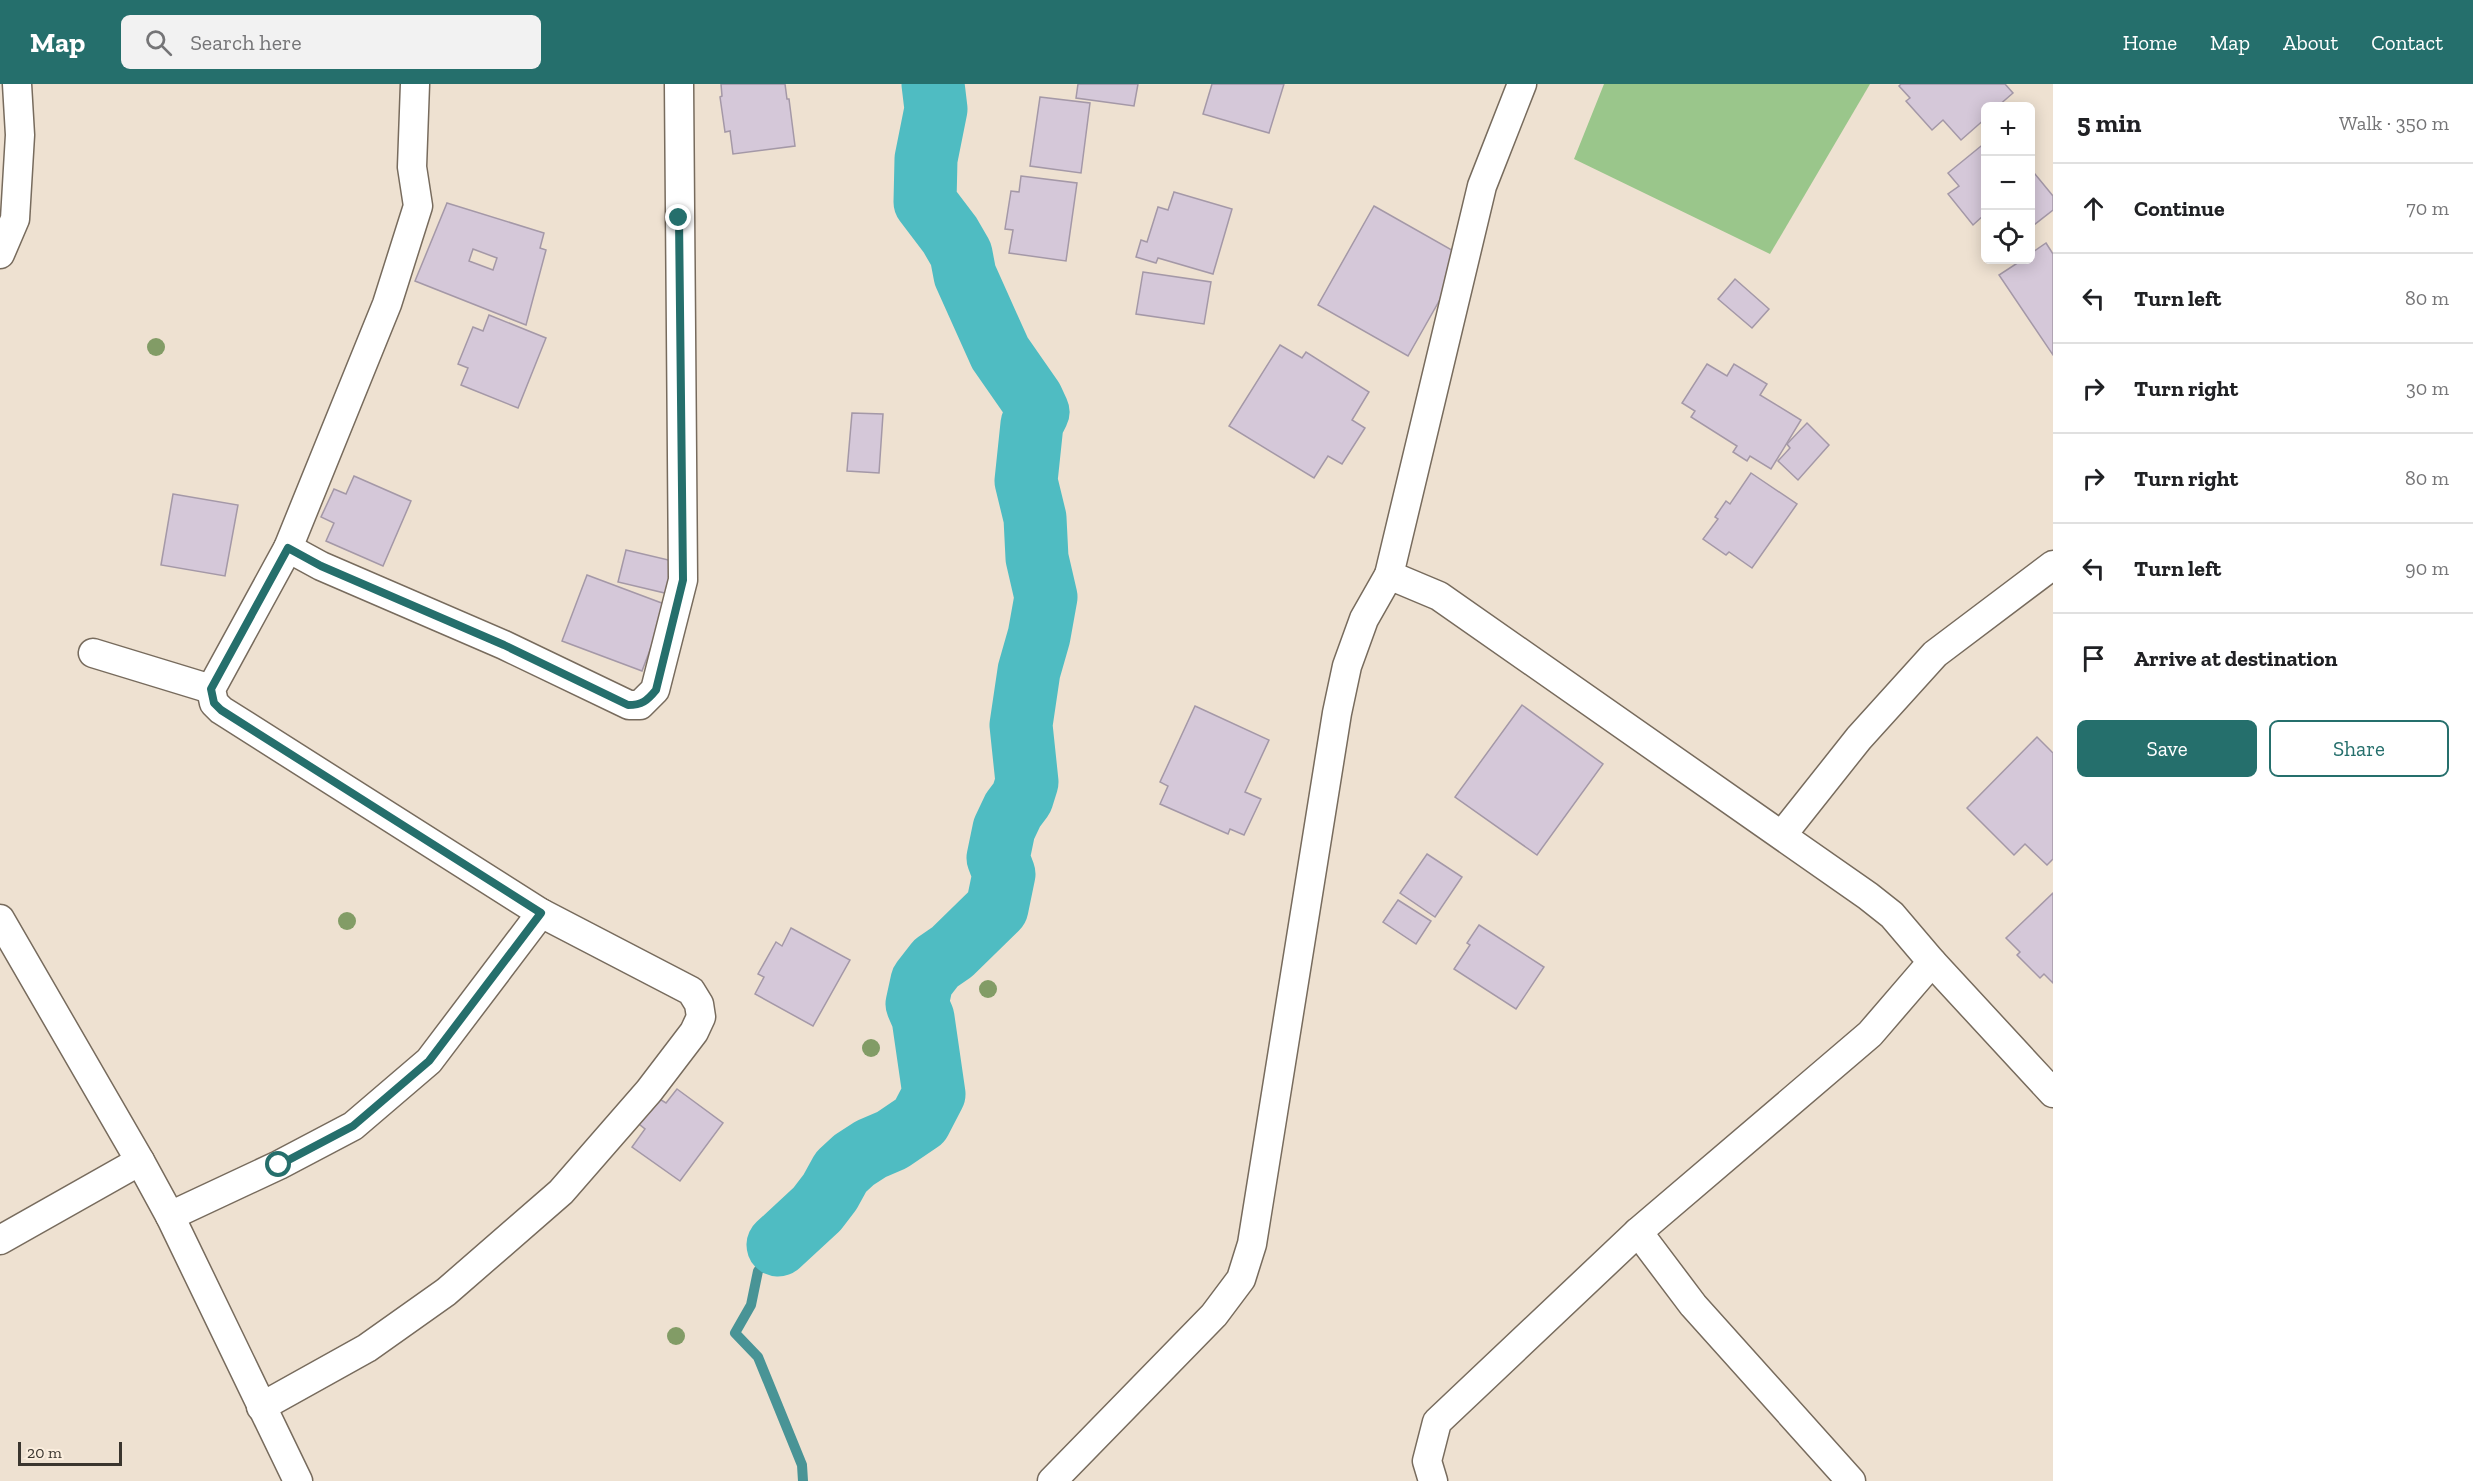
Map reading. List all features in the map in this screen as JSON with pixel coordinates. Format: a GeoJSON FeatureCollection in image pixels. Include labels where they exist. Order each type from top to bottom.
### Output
{"type":"FeatureCollection","features":[{"type":"Feature","properties":{"kind":"street"},"geometry":{"type":"LineString","coordinates":[[0,254],[15,219],[20,135],[17,84]]}},
{"type":"Feature","properties":{"kind":"street"},"geometry":{"type":"LineString","coordinates":[[261,1407],[367,1348],[446,1292],[544,1208],[561,1192],[649,1091],[694,1032],[701,1017],[699,1004],[692,991],[541,913],[221,710],[214,703],[211,689],[288,548],[387,304],[418,206],[412,167],[415,84]]}},
{"type":"Feature","properties":{"kind":"street"},"geometry":{"type":"LineString","coordinates":[[288,548],[321,566],[504,645],[628,705],[640,705],[656,690],[683,580],[679,84]]}},
{"type":"Feature","properties":{"kind":"street"},"geometry":{"type":"LineString","coordinates":[[1052,1481],[1214,1315],[1241,1279],[1252,1244],[1337,713],[1347,666],[1364,619],[1389,575],[1482,186],[1522,84]]}},
{"type":"Feature","properties":{"kind":"street"},"geometry":{"type":"LineString","coordinates":[[1782,835],[1859,738],[1935,654],[2053,565]]}},
{"type":"Feature","properties":{"kind":"street"},"geometry":{"type":"LineString","coordinates":[[1389,575],[1439,596],[1782,835],[1892,915],[1932,962],[2053,1093]]}},
{"type":"Feature","properties":{"kind":"street"},"geometry":{"type":"LineString","coordinates":[[93,653],[211,689]]}},
{"type":"Feature","properties":{"kind":"street"},"geometry":{"type":"LineString","coordinates":[[170,1215],[279,1165],[353,1126],[429,1061],[541,913]]}},
{"type":"Feature","properties":{"kind":"street"},"geometry":{"type":"LineString","coordinates":[[0,919],[170,1215],[297,1481]]}},
{"type":"Feature","properties":{"kind":"street"},"geometry":{"type":"LineString","coordinates":[[1433,1481],[1427,1461],[1437,1422],[1638,1232],[1870,1034],[1932,962]]}},
{"type":"Feature","properties":{"kind":"street"},"geometry":{"type":"LineString","coordinates":[[0,1240],[140,1161]]}},
{"type":"Feature","properties":{"kind":"street"},"geometry":{"type":"LineString","coordinates":[[1638,1232],[1693,1305],[1851,1481]]}},
{"type":"Feature","properties":{"kind":"green space"},"geometry":{"type":"Polygon","coordinates":[[[1604,84],[1870,84],[1770,254],[1574,159],[1604,84]]]}},
{"type":"Feature","properties":{"kind":"building"},"geometry":{"type":"Polygon","coordinates":[[[721,84],[785,84],[795,146],[733,154],[730,131],[725,132],[720,97],[722,96],[721,84]]]}},
{"type":"Feature","properties":{"kind":"building"},"geometry":{"type":"Polygon","coordinates":[[[1078,84],[1138,84],[1134,106],[1076,98],[1078,84]]]}},
{"type":"Feature","properties":{"kind":"building"},"geometry":{"type":"Polygon","coordinates":[[[1212,84],[1284,84],[1269,133],[1203,114],[1212,84]]]}},
{"type":"Feature","properties":{"kind":"building"},"geometry":{"type":"Polygon","coordinates":[[[1901,84],[2005,84],[2013,93],[2003,102],[1981,102],[1981,122],[1961,140],[1943,120],[1932,130],[1906,101],[1910,98],[1899,86],[1901,84]]]}},
{"type":"Feature","properties":{"kind":"building"},"geometry":{"type":"Polygon","coordinates":[[[1040,97],[1090,103],[1081,173],[1030,166],[1040,97]]]}},
{"type":"Feature","properties":{"kind":"building"},"geometry":{"type":"Polygon","coordinates":[[[1981,146],[1981,218],[1973,225],[1948,194],[1959,186],[1948,173],[1981,146]]]}},
{"type":"Feature","properties":{"kind":"building"},"geometry":{"type":"Polygon","coordinates":[[[2035,174],[2053,196],[2053,210],[2035,224],[2035,174]]]}},
{"type":"Feature","properties":{"kind":"building"},"geometry":{"type":"Polygon","coordinates":[[[1021,176],[1077,183],[1066,261],[1009,253],[1013,230],[1005,229],[1011,191],[1019,192],[1021,176]]]}},
{"type":"Feature","properties":{"kind":"building"},"geometry":{"type":"Polygon","coordinates":[[[1174,192],[1232,209],[1213,274],[1158,258],[1156,263],[1136,257],[1141,240],[1147,242],[1158,207],[1168,210],[1174,192]]]}},
{"type":"Feature","properties":{"kind":"building"},"geometry":{"type":"Polygon","coordinates":[[[447,203],[544,233],[540,248],[546,250],[526,325],[415,281],[447,203]],[[473,249],[469,261],[493,270],[497,258],[473,249]]]}},
{"type":"Feature","properties":{"kind":"building"},"geometry":{"type":"Polygon","coordinates":[[[1374,206],[1464,257],[1408,356],[1318,305],[1374,206]]]}},
{"type":"Feature","properties":{"kind":"building"},"geometry":{"type":"Polygon","coordinates":[[[2046,243],[2053,254],[2053,355],[1999,275],[2016,264],[2035,264],[2035,251],[2046,243]]]}},
{"type":"Feature","properties":{"kind":"building"},"geometry":{"type":"Polygon","coordinates":[[[1143,272],[1211,282],[1204,324],[1136,314],[1143,272]]]}},
{"type":"Feature","properties":{"kind":"building"},"geometry":{"type":"Polygon","coordinates":[[[1735,279],[1769,309],[1752,328],[1718,299],[1735,279]]]}},
{"type":"Feature","properties":{"kind":"building"},"geometry":{"type":"Polygon","coordinates":[[[489,315],[546,338],[518,408],[461,385],[468,368],[458,364],[473,327],[483,331],[489,315]]]}},
{"type":"Feature","properties":{"kind":"building"},"geometry":{"type":"Polygon","coordinates":[[[1280,345],[1302,358],[1306,352],[1369,392],[1352,420],[1365,428],[1342,464],[1328,456],[1314,478],[1229,426],[1280,345]]]}},
{"type":"Feature","properties":{"kind":"building"},"geometry":{"type":"Polygon","coordinates":[[[1707,364],[1727,376],[1734,364],[1767,384],[1760,395],[1801,420],[1771,469],[1750,456],[1747,461],[1733,452],[1737,446],[1691,417],[1695,411],[1682,403],[1707,364]]]}},
{"type":"Feature","properties":{"kind":"building"},"geometry":{"type":"Polygon","coordinates":[[[852,413],[883,414],[879,473],[847,471],[852,413]]]}},
{"type":"Feature","properties":{"kind":"building"},"geometry":{"type":"Polygon","coordinates":[[[1807,423],[1829,445],[1798,480],[1778,461],[1790,448],[1787,444],[1807,423]]]}},
{"type":"Feature","properties":{"kind":"building"},"geometry":{"type":"Polygon","coordinates":[[[1751,473],[1797,504],[1752,568],[1729,552],[1726,555],[1703,539],[1718,519],[1715,517],[1726,501],[1730,504],[1751,473]]]}},
{"type":"Feature","properties":{"kind":"building"},"geometry":{"type":"Polygon","coordinates":[[[354,476],[411,501],[383,566],[326,541],[334,523],[321,517],[334,489],[346,494],[354,476]]]}},
{"type":"Feature","properties":{"kind":"building"},"geometry":{"type":"Polygon","coordinates":[[[173,494],[238,505],[225,576],[161,565],[173,494]]]}},
{"type":"Feature","properties":{"kind":"building"},"geometry":{"type":"Polygon","coordinates":[[[626,550],[677,562],[669,594],[618,582],[626,550]]]}},
{"type":"Feature","properties":{"kind":"building"},"geometry":{"type":"Polygon","coordinates":[[[587,575],[667,605],[642,671],[562,641],[587,575]]]}},
{"type":"Feature","properties":{"kind":"building"},"geometry":{"type":"Polygon","coordinates":[[[1522,705],[1603,764],[1537,855],[1455,797],[1522,705]]]}},
{"type":"Feature","properties":{"kind":"building"},"geometry":{"type":"Polygon","coordinates":[[[1195,706],[1269,740],[1245,792],[1261,799],[1244,835],[1230,829],[1228,834],[1160,804],[1168,786],[1160,782],[1195,706]]]}},
{"type":"Feature","properties":{"kind":"building"},"geometry":{"type":"Polygon","coordinates":[[[2037,737],[2053,753],[2053,859],[2047,865],[2025,844],[2014,855],[1967,808],[2037,737]]]}},
{"type":"Feature","properties":{"kind":"building"},"geometry":{"type":"Polygon","coordinates":[[[1427,854],[1462,877],[1435,917],[1400,893],[1427,854]]]}},
{"type":"Feature","properties":{"kind":"building"},"geometry":{"type":"Polygon","coordinates":[[[2053,893],[2053,983],[2044,974],[2040,978],[2017,955],[2020,952],[2006,938],[2053,893]]]}},
{"type":"Feature","properties":{"kind":"building"},"geometry":{"type":"Polygon","coordinates":[[[1398,900],[1431,921],[1416,944],[1383,922],[1398,900]]]}},
{"type":"Feature","properties":{"kind":"building"},"geometry":{"type":"Polygon","coordinates":[[[1479,925],[1544,967],[1516,1009],[1454,969],[1470,945],[1467,943],[1479,925]]]}},
{"type":"Feature","properties":{"kind":"building"},"geometry":{"type":"Polygon","coordinates":[[[791,928],[850,960],[813,1026],[755,994],[764,977],[758,974],[776,942],[782,946],[791,928]]]}},
{"type":"Feature","properties":{"kind":"building"},"geometry":{"type":"Polygon","coordinates":[[[677,1089],[723,1123],[680,1181],[632,1147],[645,1129],[639,1124],[658,1098],[666,1103],[677,1089]]]}},
{"type":"Feature","properties":{"kind":"waterway"},"geometry":{"type":"LineString","coordinates":[[778,1245],[817,1209],[841,1172],[854,1160],[871,1149],[892,1140],[920,1121],[934,1094],[923,1018],[917,1004],[922,981],[936,963],[952,952],[997,908],[1004,874],[998,858],[1004,829],[1022,798],[1027,782],[1021,725],[1029,671],[1039,636],[1046,597],[1037,558],[1035,518],[1026,481],[1032,424],[1038,412],[1032,399],[1000,353],[965,275],[961,254],[925,202],[926,159],[936,109],[933,84]]}},
{"type":"Feature","properties":{"kind":"waterway"},"geometry":{"type":"LineString","coordinates":[[778,1245],[758,1271],[751,1305],[735,1333],[758,1357],[802,1465],[803,1481]]}},
{"type":"Feature","properties":{"kind":"route"},"geometry":{"type":"LineString","coordinates":[[279,1165],[353,1126],[429,1061],[541,913],[221,710],[211,697],[211,689],[288,548],[321,566],[504,645],[628,705],[640,705],[647,701],[656,690],[683,580],[679,218]]}}]}
